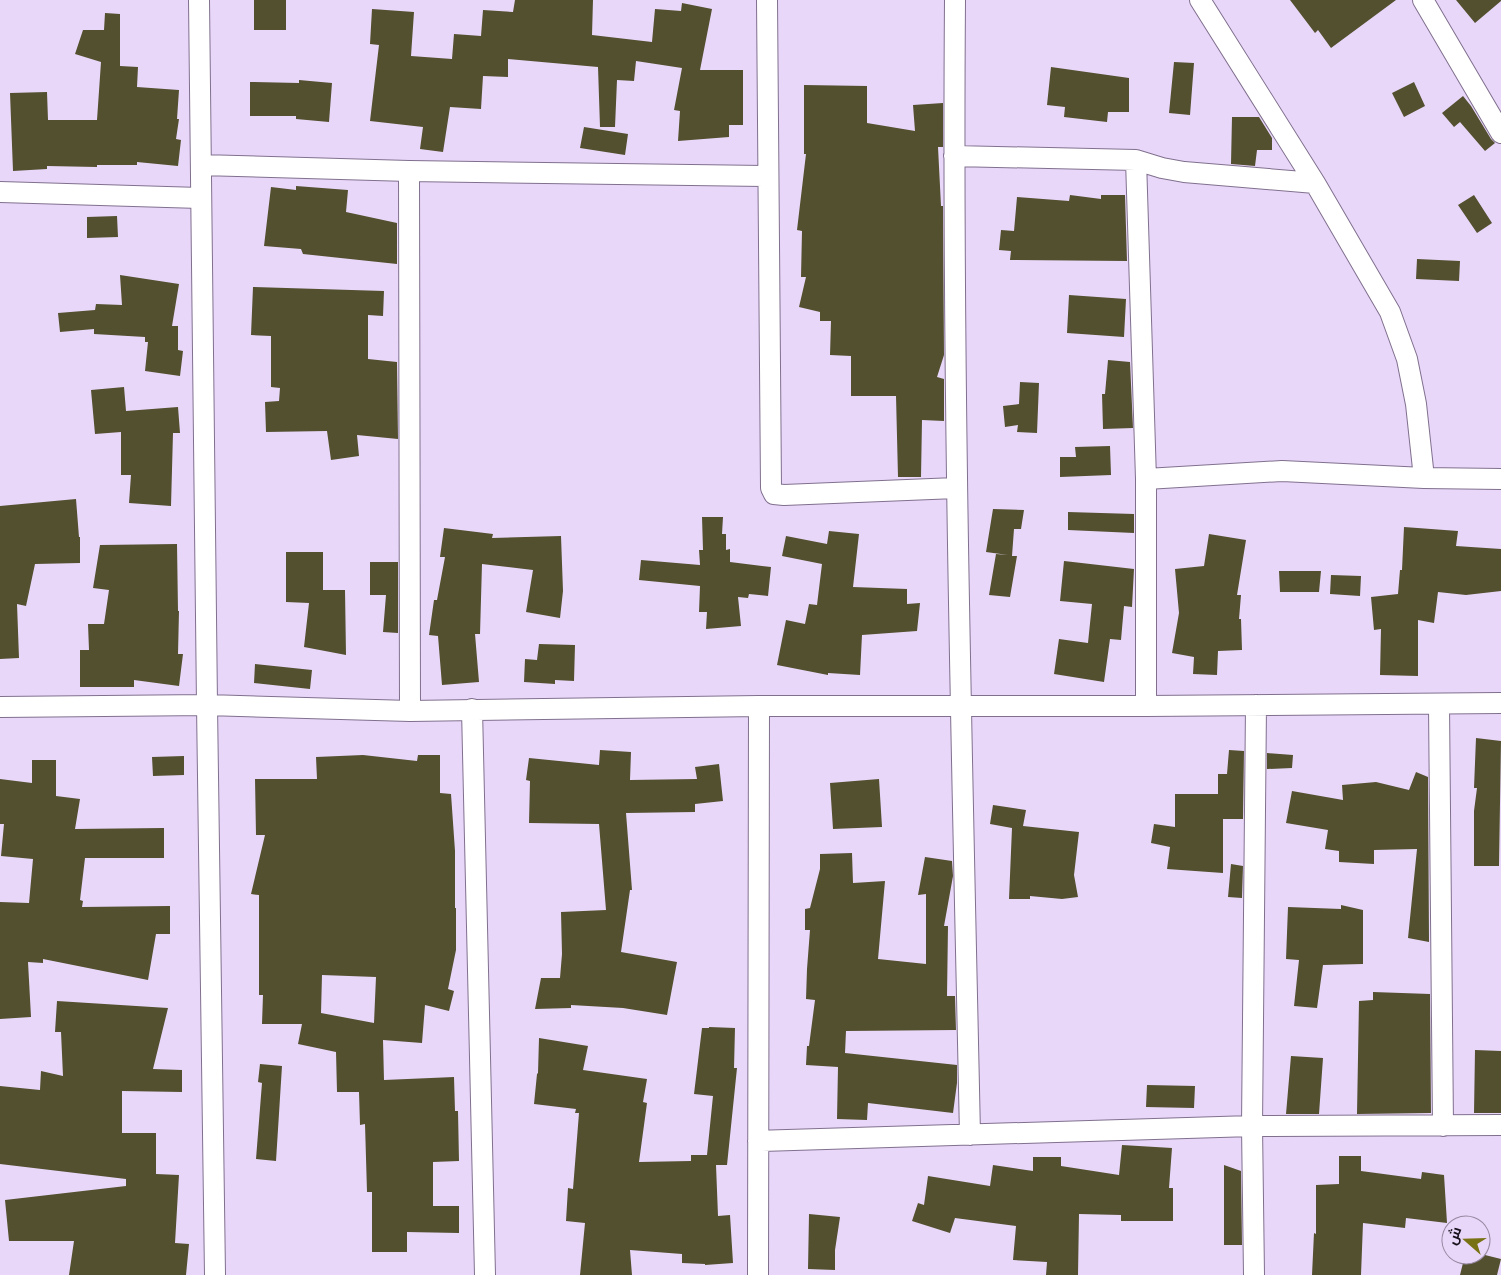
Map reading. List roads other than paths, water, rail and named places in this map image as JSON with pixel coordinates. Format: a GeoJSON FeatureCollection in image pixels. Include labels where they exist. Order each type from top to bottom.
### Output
{"type":"FeatureCollection","features":[{"type":"Feature","properties":{"kind":"street"},"geometry":{"type":"LineString","coordinates":[[199,0],[206,705],[215,1275]]}},
{"type":"Feature","properties":{"kind":"street"},"geometry":{"type":"LineString","coordinates":[[767,0],[770,488],[774,494],[784,495],[956,488]]}},
{"type":"Feature","properties":{"kind":"street"},"geometry":{"type":"LineString","coordinates":[[955,0],[956,488],[970,1135]]}},
{"type":"Feature","properties":{"kind":"street"},"geometry":{"type":"LineString","coordinates":[[1200,0],[1315,183],[1390,312],[1407,359],[1416,404],[1424,478]]}},
{"type":"Feature","properties":{"kind":"street"},"geometry":{"type":"LineString","coordinates":[[1423,0],[1501,133]]}},
{"type":"Feature","properties":{"kind":"street"},"geometry":{"type":"LineString","coordinates":[[954,156],[1136,160],[1184,172],[1315,183]]}},
{"type":"Feature","properties":{"kind":"street"},"geometry":{"type":"LineString","coordinates":[[1136,160],[1146,479],[1146,706]]}},
{"type":"Feature","properties":{"kind":"street"},"geometry":{"type":"LineString","coordinates":[[201,165],[409,171],[768,176]]}},
{"type":"Feature","properties":{"kind":"street"},"geometry":{"type":"LineString","coordinates":[[409,171],[410,710]]}},
{"type":"Feature","properties":{"kind":"street"},"geometry":{"type":"LineString","coordinates":[[0,192],[200,198]]}},
{"type":"Feature","properties":{"kind":"street"},"geometry":{"type":"LineString","coordinates":[[1146,479],[1282,472],[1501,479]]}},
{"type":"Feature","properties":{"kind":"street"},"geometry":{"type":"LineString","coordinates":[[0,707],[206,705],[410,710],[759,706],[1439,705],[1501,703]]}},
{"type":"Feature","properties":{"kind":"street"},"geometry":{"type":"LineString","coordinates":[[1254,1275],[1252,1126],[1256,705]]}},
{"type":"Feature","properties":{"kind":"street"},"geometry":{"type":"LineString","coordinates":[[1439,705],[1443,1126]]}},
{"type":"Feature","properties":{"kind":"street"},"geometry":{"type":"LineString","coordinates":[[758,1275],[759,706]]}},
{"type":"Feature","properties":{"kind":"street"},"geometry":{"type":"LineString","coordinates":[[472,709],[485,1275]]}},
{"type":"Feature","properties":{"kind":"street"},"geometry":{"type":"LineString","coordinates":[[758,1141],[1252,1126],[1501,1125]]}}]}
